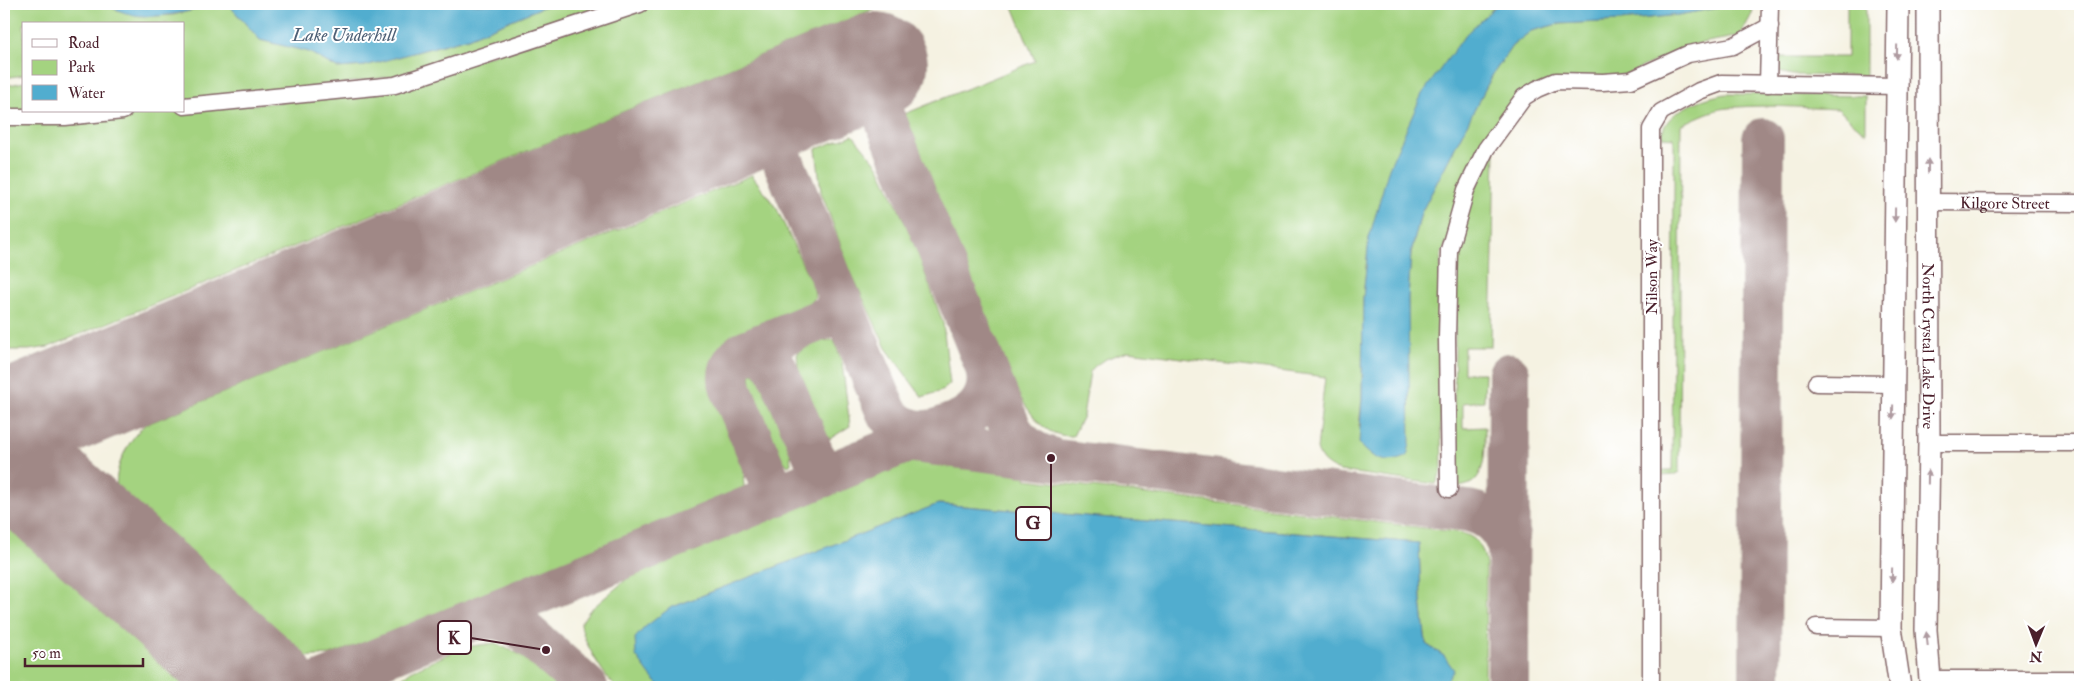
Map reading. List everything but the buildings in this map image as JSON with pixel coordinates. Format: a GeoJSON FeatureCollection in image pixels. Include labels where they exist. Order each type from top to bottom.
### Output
{"type":"FeatureCollection","features":[{"type":"Feature","properties":{"kind":"main road","name":"North Crystal Lake Drive"},"geometry":{"type":"LineString","coordinates":[[1898,4],[1891,628],[1900,687]]}},
{"type":"Feature","properties":{"kind":"main road","name":"North Crystal Lake Drive"},"geometry":{"type":"LineString","coordinates":[[1928,4],[1929,443],[1926,630],[1932,683]]}},
{"type":"Feature","properties":{"kind":"street"},"geometry":{"type":"LineString","coordinates":[[185,106],[395,85],[640,4]]}},
{"type":"Feature","properties":{"kind":"street"},"geometry":{"type":"LineString","coordinates":[[1768,84],[1770,4]]}},
{"type":"Feature","properties":{"kind":"street"},"geometry":{"type":"LineString","coordinates":[[1449,489],[1447,338],[1449,250],[1466,190],[1486,149],[1524,97],[1537,89],[1556,82],[1631,80],[1688,54],[1733,46],[1770,26]]}},
{"type":"Feature","properties":{"kind":"street","name":"Nilson Way"},"geometry":{"type":"LineString","coordinates":[[1651,687],[1651,129],[1661,112],[1699,91],[1721,82],[1897,86]]}},
{"type":"Feature","properties":{"kind":"street"},"geometry":{"type":"LineString","coordinates":[[4,118],[65,117],[113,112]]}},
{"type":"Feature","properties":{"kind":"street","name":"Kilgore Street"},"geometry":{"type":"LineString","coordinates":[[1928,202],[2080,203]]}},
{"type":"Feature","properties":{"kind":"street"},"geometry":{"type":"LineString","coordinates":[[1816,383],[1894,384]]}},
{"type":"Feature","properties":{"kind":"street"},"geometry":{"type":"LineString","coordinates":[[1929,443],[2080,443]]}},
{"type":"Feature","properties":{"kind":"street"},"geometry":{"type":"LineString","coordinates":[[1816,627],[1891,628]]}},
{"type":"Feature","properties":{"kind":"street"},"geometry":{"type":"LineString","coordinates":[[1932,683],[2012,679],[2080,679]]}},
{"type":"Feature","properties":{"kind":"green space"},"geometry":{"type":"Polygon","coordinates":[[[4,4],[107,4],[116,10],[151,16],[173,15],[219,4],[228,4],[260,40],[309,52],[337,68],[365,66],[468,38],[550,4],[620,4],[395,76],[296,90],[185,100],[185,22],[22,22],[22,75],[4,78],[4,4]]]}},
{"type":"Feature","properties":{"kind":"green space"},"geometry":{"type":"Polygon","coordinates":[[[652,4],[886,4],[49,347],[29,350],[4,350],[4,123],[70,120],[150,112],[185,112],[371,94],[652,4]]]}},
{"type":"Feature","properties":{"kind":"green space"},"geometry":{"type":"Polygon","coordinates":[[[1012,4],[1498,4],[1493,7],[1369,238],[1363,298],[1362,398],[1359,426],[1408,371],[1408,298],[1411,253],[1421,213],[1493,74],[1512,46],[1531,31],[1558,24],[1620,21],[1678,15],[1717,8],[1723,4],[1754,4],[1752,14],[1740,36],[1691,45],[1627,74],[1515,96],[1441,255],[1438,326],[1442,469],[1436,484],[1340,471],[1326,463],[1320,457],[1317,449],[1325,377],[1129,351],[1102,361],[1090,372],[1083,416],[1073,436],[1053,432],[1038,422],[1015,390],[902,115],[1035,61],[1012,4]]]}},
{"type":"Feature","properties":{"kind":"green space"},"geometry":{"type":"Polygon","coordinates":[[[1847,4],[1866,4],[1866,76],[1792,75],[1779,72],[1774,57],[1847,57],[1847,4]]]}},
{"type":"Feature","properties":{"kind":"green space"},"geometry":{"type":"Polygon","coordinates":[[[22,82],[22,111],[4,113],[4,86],[22,82]]]}},
{"type":"Feature","properties":{"kind":"green space"},"geometry":{"type":"Polygon","coordinates":[[[1726,94],[1866,96],[1866,134],[1838,109],[1764,106],[1734,107],[1711,112],[1681,125],[1679,472],[1673,475],[1661,476],[1662,470],[1672,470],[1674,184],[1674,138],[1662,137],[1664,128],[1669,120],[1677,113],[1707,98],[1726,94]]]}},
{"type":"Feature","properties":{"kind":"green space"},"geometry":{"type":"Polygon","coordinates":[[[853,135],[879,167],[913,240],[943,323],[950,384],[942,391],[922,397],[886,348],[850,270],[821,192],[816,149],[853,135]]]}},
{"type":"Feature","properties":{"kind":"green space"},"geometry":{"type":"Polygon","coordinates":[[[1495,149],[1491,347],[1464,347],[1464,373],[1485,373],[1484,401],[1463,403],[1463,428],[1485,427],[1484,457],[1479,476],[1473,482],[1464,486],[1453,486],[1456,261],[1470,198],[1495,149]]]}},
{"type":"Feature","properties":{"kind":"green space"},"geometry":{"type":"Polygon","coordinates":[[[752,175],[777,209],[814,289],[815,298],[786,322],[734,348],[724,359],[721,385],[724,399],[743,452],[744,487],[441,614],[330,655],[302,657],[297,657],[290,651],[118,491],[117,474],[123,455],[133,438],[145,425],[752,175]]]}},
{"type":"Feature","properties":{"kind":"green space"},"geometry":{"type":"Polygon","coordinates":[[[834,340],[842,362],[850,426],[828,440],[812,419],[803,400],[799,381],[797,354],[814,343],[834,340]]]}},
{"type":"Feature","properties":{"kind":"green space"},"geometry":{"type":"Polygon","coordinates":[[[754,373],[777,401],[788,428],[791,464],[788,466],[763,435],[754,411],[750,374],[754,373]]]}},
{"type":"Feature","properties":{"kind":"green space"},"geometry":{"type":"Polygon","coordinates":[[[912,462],[1027,470],[1026,479],[1457,532],[1470,536],[1481,547],[1486,565],[1485,687],[1443,687],[1447,680],[1444,656],[1426,644],[1421,600],[1419,543],[939,504],[670,608],[652,678],[661,687],[616,687],[611,682],[589,647],[581,623],[589,611],[628,578],[828,493],[912,462]]]}},
{"type":"Feature","properties":{"kind":"green space"},"geometry":{"type":"Polygon","coordinates":[[[4,525],[19,533],[39,548],[175,668],[185,687],[4,687],[4,525]]]}},
{"type":"Feature","properties":{"kind":"green space"},"geometry":{"type":"Polygon","coordinates":[[[495,643],[530,660],[546,672],[556,687],[391,687],[411,671],[464,647],[495,643]]]}},
{"type":"Feature","properties":{"kind":"water"},"geometry":{"type":"Polygon","coordinates":[[[107,4],[219,4],[176,14],[147,16],[133,15],[107,4]]]}},
{"type":"Feature","properties":{"kind":"water","name":"Lake Underhill"},"geometry":{"type":"Polygon","coordinates":[[[228,4],[550,4],[468,38],[365,66],[337,68],[309,52],[260,40],[228,4]]]}},
{"type":"Feature","properties":{"kind":"water"},"geometry":{"type":"Polygon","coordinates":[[[1498,4],[1723,4],[1717,8],[1678,15],[1620,21],[1558,24],[1531,31],[1512,46],[1493,74],[1421,213],[1411,253],[1408,298],[1410,444],[1407,456],[1393,461],[1380,460],[1369,454],[1359,443],[1362,398],[1363,298],[1369,238],[1389,168],[1422,94],[1466,34],[1498,4]]]}},
{"type":"Feature","properties":{"kind":"water"},"geometry":{"type":"Polygon","coordinates":[[[938,504],[1419,543],[1421,600],[1426,644],[1444,656],[1454,670],[1443,687],[661,687],[636,656],[635,638],[645,627],[670,608],[938,504]]]}},
{"type":"Feature","properties":{"kind":"taxiway"},"geometry":{"type":"LineString","coordinates":[[865,69],[1011,429],[1028,448],[1051,458]]}},
{"type":"Feature","properties":{"kind":"taxiway"},"geometry":{"type":"LineString","coordinates":[[724,128],[755,132],[768,139],[779,151],[887,413],[898,424],[912,430],[926,431],[942,428]]}},
{"type":"Feature","properties":{"kind":"taxiway"},"geometry":{"type":"LineString","coordinates":[[1760,687],[1763,139]]}},
{"type":"Feature","properties":{"kind":"taxiway"},"geometry":{"type":"LineString","coordinates":[[776,496],[731,389],[730,369],[743,352],[844,310]]}},
{"type":"Feature","properties":{"kind":"taxiway"},"geometry":{"type":"LineString","coordinates":[[743,352],[752,351],[760,353],[774,363],[823,477]]}},
{"type":"Feature","properties":{"kind":"taxiway"},"geometry":{"type":"LineString","coordinates":[[309,687],[961,420],[975,410],[984,397],[988,382],[985,365]]}},
{"type":"Feature","properties":{"kind":"taxiway"},"geometry":{"type":"LineString","coordinates":[[1508,687],[1509,374]]}},
{"type":"Feature","properties":{"kind":"taxiway"},"geometry":{"type":"LineString","coordinates":[[913,442],[1468,511],[1489,519],[1503,535],[1508,549]]}},
{"type":"Feature","properties":{"kind":"taxiway"},"geometry":{"type":"LineString","coordinates":[[470,621],[491,618],[517,626],[587,687]]}},
{"type":"Feature","properties":{"kind":"taxiway"},"geometry":{"type":"LineString","coordinates":[[223,651],[259,679],[275,687]]}},
{"type":"Feature","properties":{"kind":"runway"},"geometry":{"type":"LineString","coordinates":[[4,426],[875,65]]}},
{"type":"Feature","properties":{"kind":"runway"},"geometry":{"type":"LineString","coordinates":[[4,454],[264,687]]}},
{"type":"Feature","properties":{"kind":"place","name":"G"},"geometry":{"type":"Point","coordinates":[1051,458]}},
{"type":"Feature","properties":{"kind":"place","name":"K"},"geometry":{"type":"Point","coordinates":[546,650]}}]}
